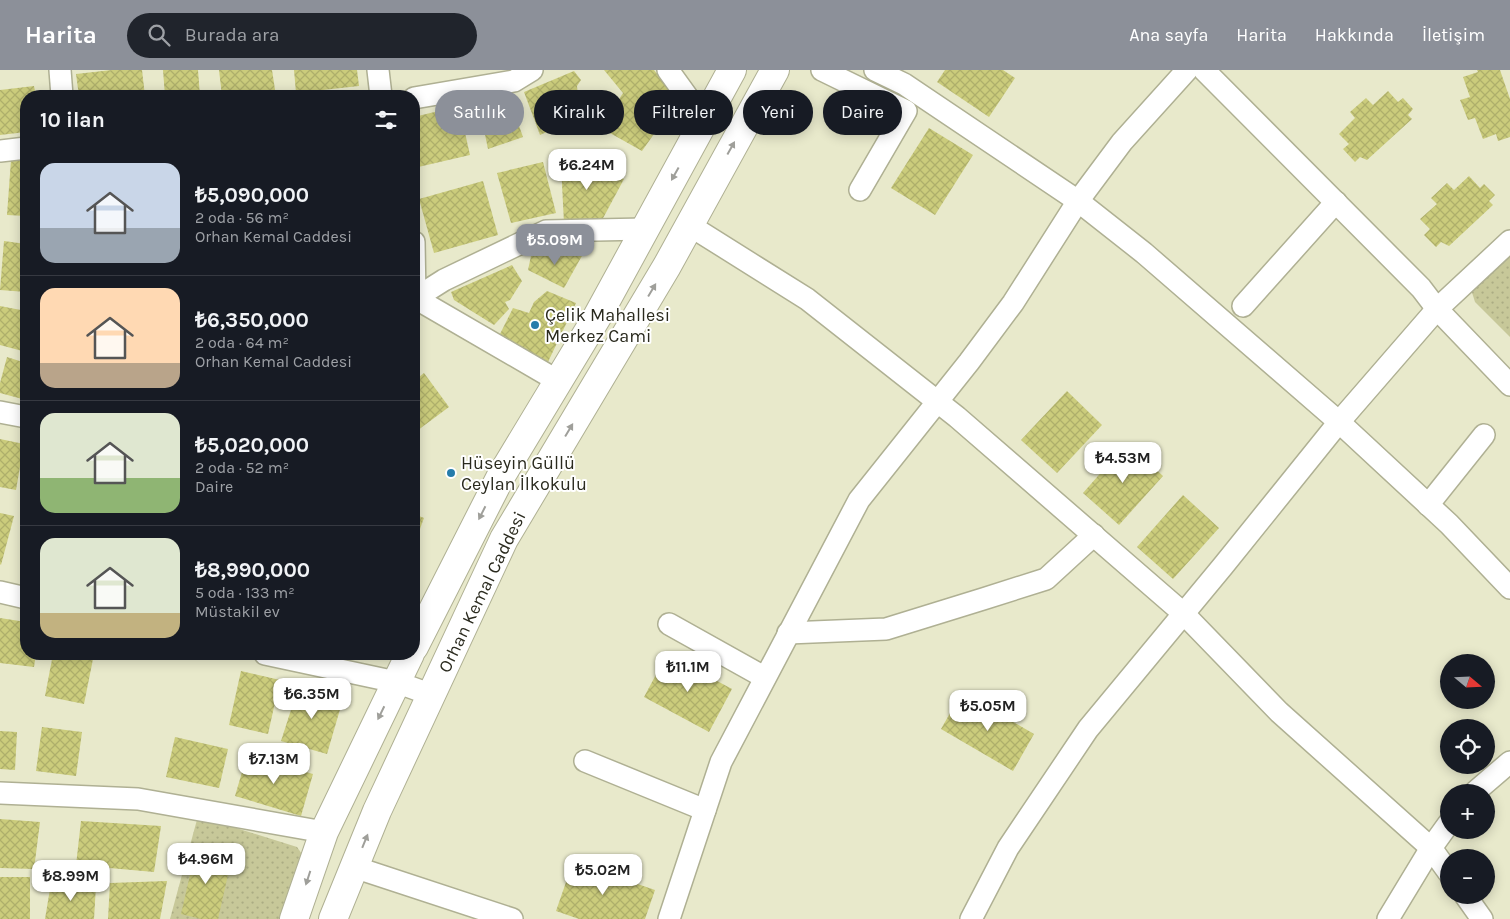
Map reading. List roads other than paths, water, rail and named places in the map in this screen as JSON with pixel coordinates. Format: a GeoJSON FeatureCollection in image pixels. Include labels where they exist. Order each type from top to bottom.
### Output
{"type":"FeatureCollection","features":[{"type":"Feature","properties":{"kind":"main road","name":"Orhan Kemal Caddesi"},"geometry":{"type":"LineString","coordinates":[[721,90],[732,70]]}},
{"type":"Feature","properties":{"kind":"main road","name":"Orhan Kemal Caddesi"},"geometry":{"type":"LineString","coordinates":[[333,919],[377,811],[504,539],[689,225],[775,70]]}},
{"type":"Feature","properties":{"kind":"main road","name":"Orhan Kemal Caddesi"},"geometry":{"type":"LineString","coordinates":[[420,635],[501,476],[645,229],[696,135]]}},
{"type":"Feature","properties":{"kind":"main road"},"geometry":{"type":"LineString","coordinates":[[294,919],[324,832],[407,660]]}},
{"type":"Feature","properties":{"kind":"street"},"geometry":{"type":"LineString","coordinates":[[60,70],[62,90]]}},
{"type":"Feature","properties":{"kind":"street"},"geometry":{"type":"LineString","coordinates":[[378,70],[380,90]]}},
{"type":"Feature","properties":{"kind":"street"},"geometry":{"type":"LineString","coordinates":[[420,97],[514,81],[532,70]]}},
{"type":"Feature","properties":{"kind":"street"},"geometry":{"type":"LineString","coordinates":[[668,70],[682,90]]}},
{"type":"Feature","properties":{"kind":"street"},"geometry":{"type":"LineString","coordinates":[[822,70],[906,111],[860,190]]}},
{"type":"Feature","properties":{"kind":"street"},"geometry":{"type":"LineString","coordinates":[[875,70],[904,84],[1078,201],[1144,252],[1339,422],[1509,584]]}},
{"type":"Feature","properties":{"kind":"street"},"geometry":{"type":"LineString","coordinates":[[669,919],[721,762],[764,677],[859,500],[1013,303],[1078,201],[1122,142],[1187,70]]}},
{"type":"Feature","properties":{"kind":"street"},"geometry":{"type":"LineString","coordinates":[[1204,70],[1421,288],[1437,309],[1510,385]]}},
{"type":"Feature","properties":{"kind":"street"},"geometry":{"type":"LineString","coordinates":[[0,151],[20,149]]}},
{"type":"Feature","properties":{"kind":"street"},"geometry":{"type":"LineString","coordinates":[[1243,306],[1336,202]]}},
{"type":"Feature","properties":{"kind":"street"},"geometry":{"type":"LineString","coordinates":[[689,225],[807,300],[936,401],[1183,613],[1280,712],[1430,848],[1440,861]]}},
{"type":"Feature","properties":{"kind":"street"},"geometry":{"type":"LineString","coordinates":[[420,295],[444,280],[546,230],[645,229]]}},
{"type":"Feature","properties":{"kind":"street"},"geometry":{"type":"LineString","coordinates":[[971,919],[1008,848],[1088,729],[1339,422],[1437,309],[1510,241]]}},
{"type":"Feature","properties":{"kind":"street"},"geometry":{"type":"LineString","coordinates":[[420,301],[558,381]]}},
{"type":"Feature","properties":{"kind":"street"},"geometry":{"type":"LineString","coordinates":[[0,412],[20,416]]}},
{"type":"Feature","properties":{"kind":"street"},"geometry":{"type":"LineString","coordinates":[[1428,505],[1484,435]]}},
{"type":"Feature","properties":{"kind":"street"},"geometry":{"type":"LineString","coordinates":[[788,633],[886,629],[984,599],[1046,579],[1094,536]]}},
{"type":"Feature","properties":{"kind":"street"},"geometry":{"type":"LineString","coordinates":[[0,592],[20,597]]}},
{"type":"Feature","properties":{"kind":"street"},"geometry":{"type":"LineString","coordinates":[[668,624],[764,677]]}},
{"type":"Feature","properties":{"kind":"street"},"geometry":{"type":"LineString","coordinates":[[293,660],[396,682],[432,695]]}},
{"type":"Feature","properties":{"kind":"street"},"geometry":{"type":"LineString","coordinates":[[585,761],[706,810]]}},
{"type":"Feature","properties":{"kind":"street"},"geometry":{"type":"LineString","coordinates":[[1484,784],[1510,762]]}},
{"type":"Feature","properties":{"kind":"street"},"geometry":{"type":"LineString","coordinates":[[0,793],[138,799],[324,832]]}},
{"type":"Feature","properties":{"kind":"street"},"geometry":{"type":"LineString","coordinates":[[1388,919],[1430,848],[1440,835]]}},
{"type":"Feature","properties":{"kind":"street"},"geometry":{"type":"LineString","coordinates":[[354,866],[512,919]]}},
{"type":"Feature","properties":{"kind":"street"},"geometry":{"type":"LineString","coordinates":[[1471,904],[1482,919]]}},
{"type":"Feature","properties":{"kind":"place","name":"Çelik Mahallesi Merkez Cami"},"geometry":{"type":"Point","coordinates":[535,325]}},
{"type":"Feature","properties":{"kind":"place","name":"Hüseyin Güllü Ceylan İlkokulu"},"geometry":{"type":"Point","coordinates":[451,473]}}]}
